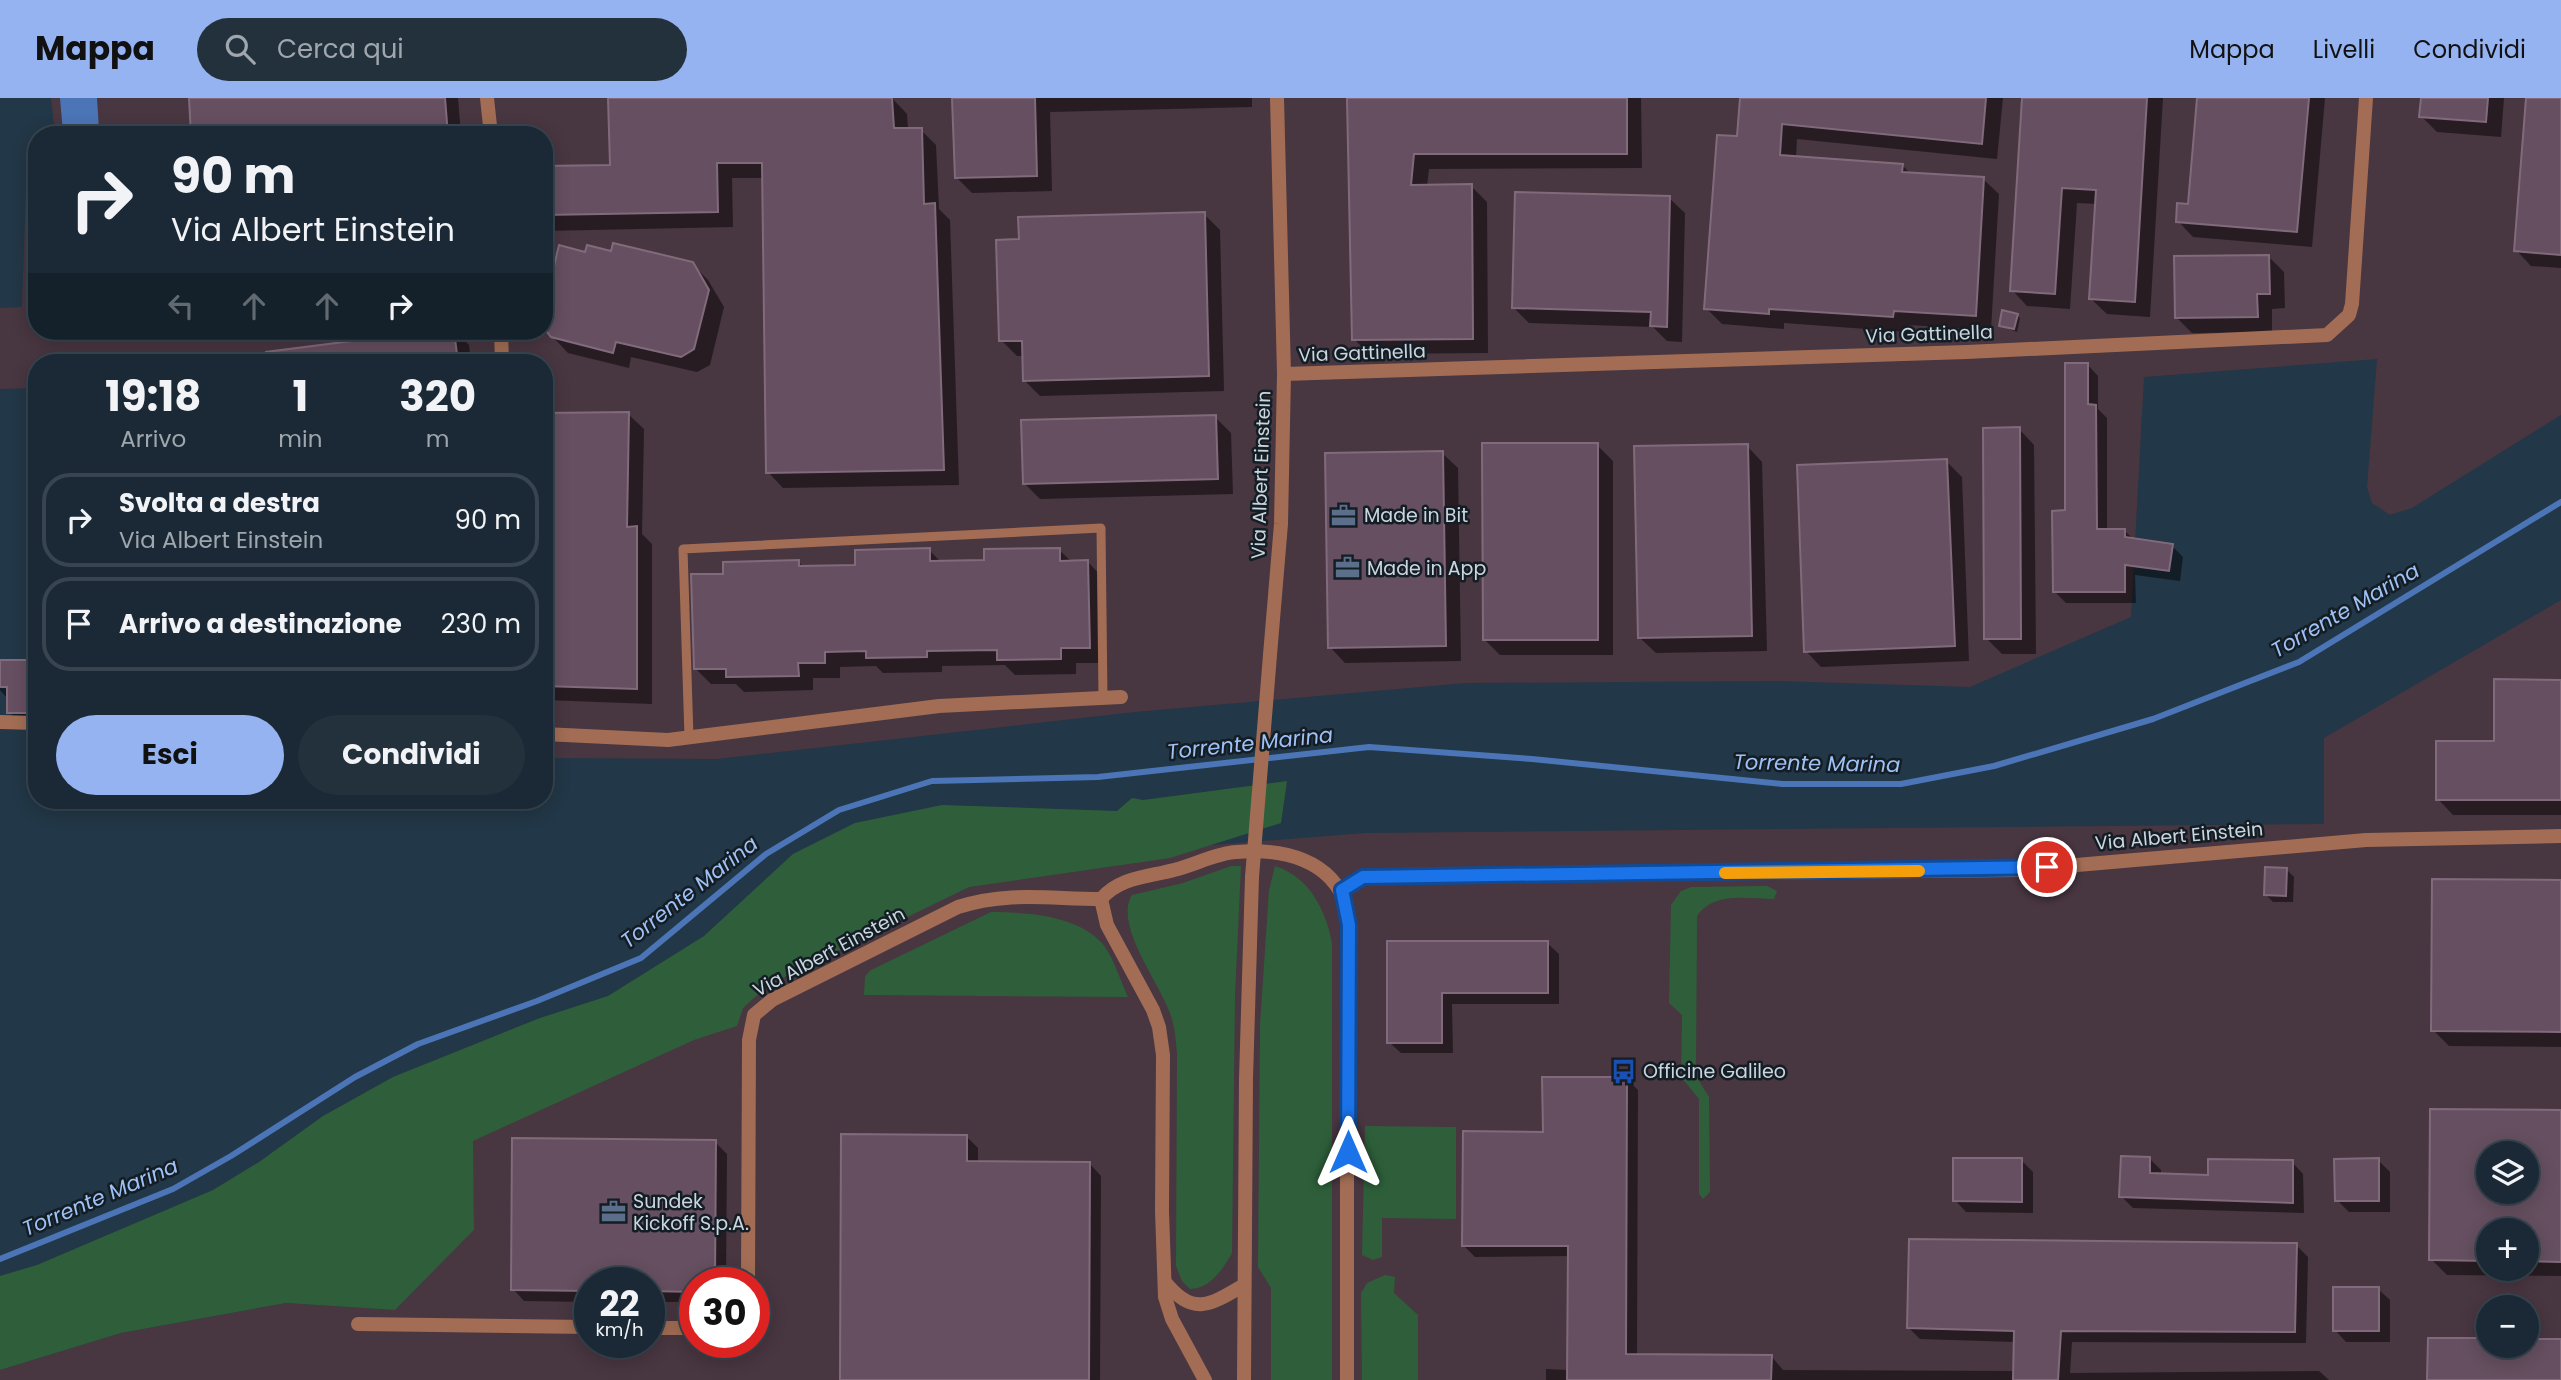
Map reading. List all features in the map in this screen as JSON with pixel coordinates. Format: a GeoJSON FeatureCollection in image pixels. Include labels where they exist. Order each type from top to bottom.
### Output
{"type":"FeatureCollection","features":[{"type":"Feature","properties":{"kind":"street"},"geometry":{"type":"LineString","coordinates":[[487,98],[490,126]]}},
{"type":"Feature","properties":{"kind":"street","name":"Via Albert Einstein"},"geometry":{"type":"LineString","coordinates":[[1244,1380],[1252,877],[1281,524],[1284,374],[1277,98]]}},
{"type":"Feature","properties":{"kind":"street","name":"Via Gattinella"},"geometry":{"type":"LineString","coordinates":[[1284,374],[1967,352],[2313,338],[2328,335],[2349,315],[2352,303],[2366,98]]}},
{"type":"Feature","properties":{"kind":"street"},"geometry":{"type":"LineString","coordinates":[[553,734],[668,740],[939,706],[1121,697]]}},
{"type":"Feature","properties":{"kind":"street"},"geometry":{"type":"LineString","coordinates":[[0,722],[28,723]]}},
{"type":"Feature","properties":{"kind":"street","name":"Via Albert Einstein"},"geometry":{"type":"LineString","coordinates":[[1342,890],[1363,877],[2020,870],[2366,840],[2561,836]]}},
{"type":"Feature","properties":{"kind":"street"},"geometry":{"type":"LineString","coordinates":[[1205,1380],[1172,1320],[1164,1281],[1163,1055],[1159,1027],[1153,1010],[1107,925],[1101,899],[1111,887],[1133,879],[1236,852],[1282,853],[1304,859],[1323,870],[1342,890],[1349,925],[1347,1380]]}},
{"type":"Feature","properties":{"kind":"street","name":"Via Albert Einstein"},"geometry":{"type":"LineString","coordinates":[[748,1267],[750,1040],[754,1015],[772,1000],[958,907],[989,897],[1017,895],[1101,899]]}},
{"type":"Feature","properties":{"kind":"street"},"geometry":{"type":"LineString","coordinates":[[1164,1281],[1175,1295],[1195,1305],[1208,1304],[1244,1285]]}},
{"type":"Feature","properties":{"kind":"street"},"geometry":{"type":"LineString","coordinates":[[358,1325],[574,1327]]}},
{"type":"Feature","properties":{"kind":"lane"},"geometry":{"type":"LineString","coordinates":[[688,737],[682,549],[1101,528],[1103,698]]}},
{"type":"Feature","properties":{"kind":"shaded area"},"geometry":{"type":"Polygon","coordinates":[[[51,98],[2561,98],[2561,415],[2412,508],[2390,515],[2372,503],[2367,487],[2377,359],[2144,377],[2131,617],[1970,687],[1777,681],[1466,683],[1135,712],[717,759],[553,758],[553,354],[28,354],[28,388],[0,389],[0,308],[22,307],[28,158],[28,340],[553,340],[553,126],[54,126],[51,98]]]}},
{"type":"Feature","properties":{"kind":"shaded area"},"geometry":{"type":"Polygon","coordinates":[[[2561,600],[2561,1380],[0,1380],[0,1370],[121,1333],[286,1303],[395,1310],[474,1230],[472,1141],[951,886],[1160,849],[1365,833],[2324,824],[2324,738],[2561,600]]]}},
{"type":"Feature","properties":{"kind":"green space"},"geometry":{"type":"Polygon","coordinates":[[[1287,781],[1281,823],[1170,858],[969,887],[768,985],[743,1008],[737,1026],[694,1040],[473,1141],[474,1230],[395,1310],[286,1303],[121,1333],[0,1370],[0,1276],[37,1265],[213,1190],[259,1162],[323,1116],[393,1077],[540,1018],[608,996],[704,936],[793,854],[855,823],[942,805],[1117,811],[1132,798],[1143,800],[1287,781]]]}},
{"type":"Feature","properties":{"kind":"green space"},"geometry":{"type":"Polygon","coordinates":[[[1231,866],[1241,866],[1235,995],[1232,1253],[1210,1282],[1190,1289],[1182,1281],[1176,1266],[1177,1054],[1174,1030],[1166,1003],[1133,938],[1128,908],[1132,895],[1183,883],[1231,866]]]}},
{"type":"Feature","properties":{"kind":"green space"},"geometry":{"type":"Polygon","coordinates":[[[1275,866],[1298,878],[1307,887],[1321,907],[1332,943],[1332,1380],[1271,1380],[1271,1288],[1258,1267],[1260,1025],[1269,890],[1275,866]]]}},
{"type":"Feature","properties":{"kind":"green space"},"geometry":{"type":"Polygon","coordinates":[[[1767,886],[1777,891],[1774,899],[1722,900],[1704,908],[1697,916],[1696,1076],[1709,1097],[1710,1192],[1703,1199],[1699,1194],[1699,1099],[1681,1077],[1682,1015],[1669,1003],[1671,905],[1681,891],[1691,887],[1767,886]]]}},
{"type":"Feature","properties":{"kind":"green space"},"geometry":{"type":"Polygon","coordinates":[[[991,912],[1050,917],[1090,933],[1109,953],[1128,997],[864,995],[865,976],[871,970],[991,912]]]}},
{"type":"Feature","properties":{"kind":"green space"},"geometry":{"type":"Polygon","coordinates":[[[1365,1126],[1456,1127],[1456,1219],[1382,1218],[1382,1257],[1373,1260],[1362,1255],[1365,1126]]]}},
{"type":"Feature","properties":{"kind":"green space"},"geometry":{"type":"Polygon","coordinates":[[[1385,1275],[1395,1277],[1394,1293],[1418,1315],[1418,1380],[1362,1380],[1361,1293],[1367,1283],[1385,1275]]]}},
{"type":"Feature","properties":{"kind":"water"},"geometry":{"type":"Polygon","coordinates":[[[60,98],[97,98],[99,126],[62,126],[60,98]]]}},
{"type":"Feature","properties":{"kind":"building"},"geometry":{"type":"Polygon","coordinates":[[[189,98],[445,98],[447,126],[191,126],[189,98]]]}},
{"type":"Feature","properties":{"kind":"building"},"geometry":{"type":"Polygon","coordinates":[[[608,98],[892,98],[894,128],[922,128],[924,204],[935,203],[944,470],[766,473],[762,163],[717,163],[718,212],[553,215],[553,166],[610,165],[608,98]]]}},
{"type":"Feature","properties":{"kind":"building"},"geometry":{"type":"Polygon","coordinates":[[[952,98],[1035,98],[1037,176],[955,178],[952,98]]]}},
{"type":"Feature","properties":{"kind":"building"},"geometry":{"type":"Polygon","coordinates":[[[1347,98],[1627,98],[1627,154],[1414,154],[1411,185],[1472,184],[1473,339],[1352,340],[1347,98]]]}},
{"type":"Feature","properties":{"kind":"building"},"geometry":{"type":"Polygon","coordinates":[[[1740,98],[1986,98],[1982,144],[1782,124],[1780,155],[1903,164],[1902,172],[1984,177],[1976,316],[1894,311],[1893,317],[1769,309],[1769,314],[1704,309],[1717,135],[1737,136],[1740,98]]]}},
{"type":"Feature","properties":{"kind":"building"},"geometry":{"type":"Polygon","coordinates":[[[2022,98],[2147,98],[2135,302],[2089,299],[2096,190],[2062,188],[2055,294],[2010,291],[2022,98]]]}},
{"type":"Feature","properties":{"kind":"building"},"geometry":{"type":"Polygon","coordinates":[[[2197,98],[2309,98],[2297,232],[2176,222],[2177,203],[2188,204],[2197,98]]]}},
{"type":"Feature","properties":{"kind":"building"},"geometry":{"type":"Polygon","coordinates":[[[2421,98],[2488,98],[2486,122],[2419,117],[2421,98]]]}},
{"type":"Feature","properties":{"kind":"building"},"geometry":{"type":"Polygon","coordinates":[[[2526,98],[2561,98],[2561,255],[2514,251],[2526,98]]]}},
{"type":"Feature","properties":{"kind":"building"},"geometry":{"type":"Polygon","coordinates":[[[1515,192],[1670,196],[1667,327],[1650,326],[1651,312],[1512,308],[1515,192]]]}},
{"type":"Feature","properties":{"kind":"building"},"geometry":{"type":"Polygon","coordinates":[[[1205,212],[1209,376],[1023,381],[1022,341],[999,341],[996,240],[1019,239],[1018,217],[1205,212]]]}},
{"type":"Feature","properties":{"kind":"building"},"geometry":{"type":"Polygon","coordinates":[[[613,243],[693,262],[709,290],[694,349],[681,357],[616,342],[613,353],[553,338],[553,271],[559,245],[585,252],[587,245],[611,251],[613,243]]]}},
{"type":"Feature","properties":{"kind":"building"},"geometry":{"type":"Polygon","coordinates":[[[2269,255],[2270,294],[2257,294],[2258,317],[2175,318],[2174,256],[2269,255]]]}},
{"type":"Feature","properties":{"kind":"building"},"geometry":{"type":"Polygon","coordinates":[[[2002,310],[2018,314],[2014,329],[1999,326],[2002,310]]]}},
{"type":"Feature","properties":{"kind":"building"},"geometry":{"type":"Polygon","coordinates":[[[360,340],[455,340],[457,354],[266,354],[360,340]]]}},
{"type":"Feature","properties":{"kind":"building"},"geometry":{"type":"Polygon","coordinates":[[[2065,363],[2088,363],[2088,404],[2096,405],[2097,529],[2125,529],[2125,537],[2173,544],[2169,571],[2125,565],[2125,592],[2053,592],[2052,511],[2065,510],[2065,363]]]}},
{"type":"Feature","properties":{"kind":"building"},"geometry":{"type":"Polygon","coordinates":[[[629,412],[627,527],[637,526],[637,689],[553,686],[553,413],[629,412]]]}},
{"type":"Feature","properties":{"kind":"building"},"geometry":{"type":"Polygon","coordinates":[[[1216,415],[1218,479],[1023,484],[1021,420],[1216,415]]]}},
{"type":"Feature","properties":{"kind":"building"},"geometry":{"type":"Polygon","coordinates":[[[2020,427],[2021,639],[1984,639],[1983,428],[2020,427]]]}},
{"type":"Feature","properties":{"kind":"building"},"geometry":{"type":"Polygon","coordinates":[[[1482,443],[1598,443],[1598,640],[1483,640],[1482,443]]]}},
{"type":"Feature","properties":{"kind":"building"},"geometry":{"type":"Polygon","coordinates":[[[1748,444],[1752,636],[1638,638],[1634,446],[1748,444]]]}},
{"type":"Feature","properties":{"kind":"building"},"geometry":{"type":"Polygon","coordinates":[[[1443,451],[1446,646],[1328,648],[1325,453],[1443,451]]]}},
{"type":"Feature","properties":{"kind":"building"},"geometry":{"type":"Polygon","coordinates":[[[1947,459],[1955,646],[1804,652],[1797,465],[1947,459]]]}},
{"type":"Feature","properties":{"kind":"building"},"geometry":{"type":"Polygon","coordinates":[[[930,548],[930,561],[984,560],[984,549],[1060,548],[1060,561],[1088,560],[1090,648],[1061,648],[1061,659],[997,660],[997,650],[927,651],[927,657],[866,658],[866,651],[825,652],[825,663],[798,663],[799,676],[726,677],[726,669],[694,669],[691,574],[723,574],[723,562],[799,560],[799,566],[855,565],[855,550],[930,548]]]}},
{"type":"Feature","properties":{"kind":"building"},"geometry":{"type":"Polygon","coordinates":[[[0,660],[28,660],[28,713],[7,713],[7,687],[0,687],[0,660]]]}},
{"type":"Feature","properties":{"kind":"building"},"geometry":{"type":"Polygon","coordinates":[[[2494,679],[2561,680],[2561,800],[2436,800],[2436,741],[2494,741],[2494,679]]]}},
{"type":"Feature","properties":{"kind":"building"},"geometry":{"type":"Polygon","coordinates":[[[2265,867],[2287,868],[2286,896],[2264,895],[2265,867]]]}},
{"type":"Feature","properties":{"kind":"building"},"geometry":{"type":"Polygon","coordinates":[[[2432,879],[2561,880],[2561,1032],[2431,1031],[2432,879]]]}},
{"type":"Feature","properties":{"kind":"building"},"geometry":{"type":"Polygon","coordinates":[[[1387,941],[1548,941],[1548,993],[1442,993],[1442,1043],[1387,1043],[1387,941]]]}},
{"type":"Feature","properties":{"kind":"building"},"geometry":{"type":"Polygon","coordinates":[[[1542,1077],[1627,1077],[1626,1354],[1772,1355],[1771,1380],[1567,1380],[1568,1246],[1462,1246],[1463,1131],[1543,1132],[1542,1077]]]}},
{"type":"Feature","properties":{"kind":"building"},"geometry":{"type":"Polygon","coordinates":[[[2430,1109],[2561,1110],[2561,1262],[2539,1261],[2539,1218],[2476,1218],[2476,1261],[2429,1260],[2430,1109]]]}},
{"type":"Feature","properties":{"kind":"building"},"geometry":{"type":"Polygon","coordinates":[[[841,1134],[967,1135],[967,1161],[1090,1162],[1089,1380],[840,1380],[841,1134]]]}},
{"type":"Feature","properties":{"kind":"building","name":"Sundek Kickoff S.p.A."},"geometry":{"type":"Polygon","coordinates":[[[512,1138],[716,1140],[715,1267],[679,1267],[679,1292],[665,1291],[665,1267],[574,1267],[574,1291],[511,1290],[512,1138]]]}},
{"type":"Feature","properties":{"kind":"building"},"geometry":{"type":"Polygon","coordinates":[[[2121,1156],[2150,1157],[2150,1173],[2208,1175],[2208,1159],[2293,1160],[2293,1203],[2119,1197],[2121,1156]]]}},
{"type":"Feature","properties":{"kind":"building"},"geometry":{"type":"Polygon","coordinates":[[[1953,1158],[2022,1158],[2022,1202],[1953,1201],[1953,1158]]]}},
{"type":"Feature","properties":{"kind":"building"},"geometry":{"type":"Polygon","coordinates":[[[2379,1158],[2379,1201],[2335,1201],[2334,1159],[2379,1158]]]}},
{"type":"Feature","properties":{"kind":"building"},"geometry":{"type":"Polygon","coordinates":[[[1909,1239],[2297,1243],[2295,1332],[2061,1331],[2058,1380],[2013,1380],[2014,1331],[1907,1328],[1909,1239]]]}},
{"type":"Feature","properties":{"kind":"building"},"geometry":{"type":"Polygon","coordinates":[[[2333,1287],[2379,1287],[2379,1331],[2333,1331],[2333,1287]]]}},
{"type":"Feature","properties":{"kind":"building"},"geometry":{"type":"Polygon","coordinates":[[[2428,1338],[2476,1338],[2476,1358],[2539,1358],[2539,1339],[2561,1339],[2561,1380],[2427,1380],[2428,1338]]]}},
{"type":"Feature","properties":{"kind":"waterway","name":"Torrente Marina"},"geometry":{"type":"LineString","coordinates":[[0,1259],[173,1189],[231,1156],[355,1077],[418,1044],[537,1001],[641,958],[766,854],[839,810],[932,781],[1098,777],[1369,747],[1532,759],[1782,784],[1901,784],[1994,766],[2153,719],[2299,662],[2561,502]]}},
{"type":"Feature","properties":{"kind":"slow traffic"},"geometry":{"type":"LineString","coordinates":[[1725,873],[1919,871]]}},
{"type":"Feature","properties":{"kind":"place","name":"Made in Bit"},"geometry":{"type":"Point","coordinates":[1344,515]}},
{"type":"Feature","properties":{"kind":"place","name":"Made in App"},"geometry":{"type":"Point","coordinates":[1347,568]}},
{"type":"Feature","properties":{"kind":"place","name":"Officine Galileo"},"geometry":{"type":"Point","coordinates":[1623,1071]}},
{"type":"Feature","properties":{"kind":"place","name":"Sundek Kickoff S.p.A."},"geometry":{"type":"Point","coordinates":[613,1212]}},
{"type":"Feature","properties":{"kind":"route"},"geometry":{"type":"LineString","coordinates":[[1348,1152],[1349,925],[1342,890],[1355,880],[1363,877],[2020,870],[2047,867]]}}]}
